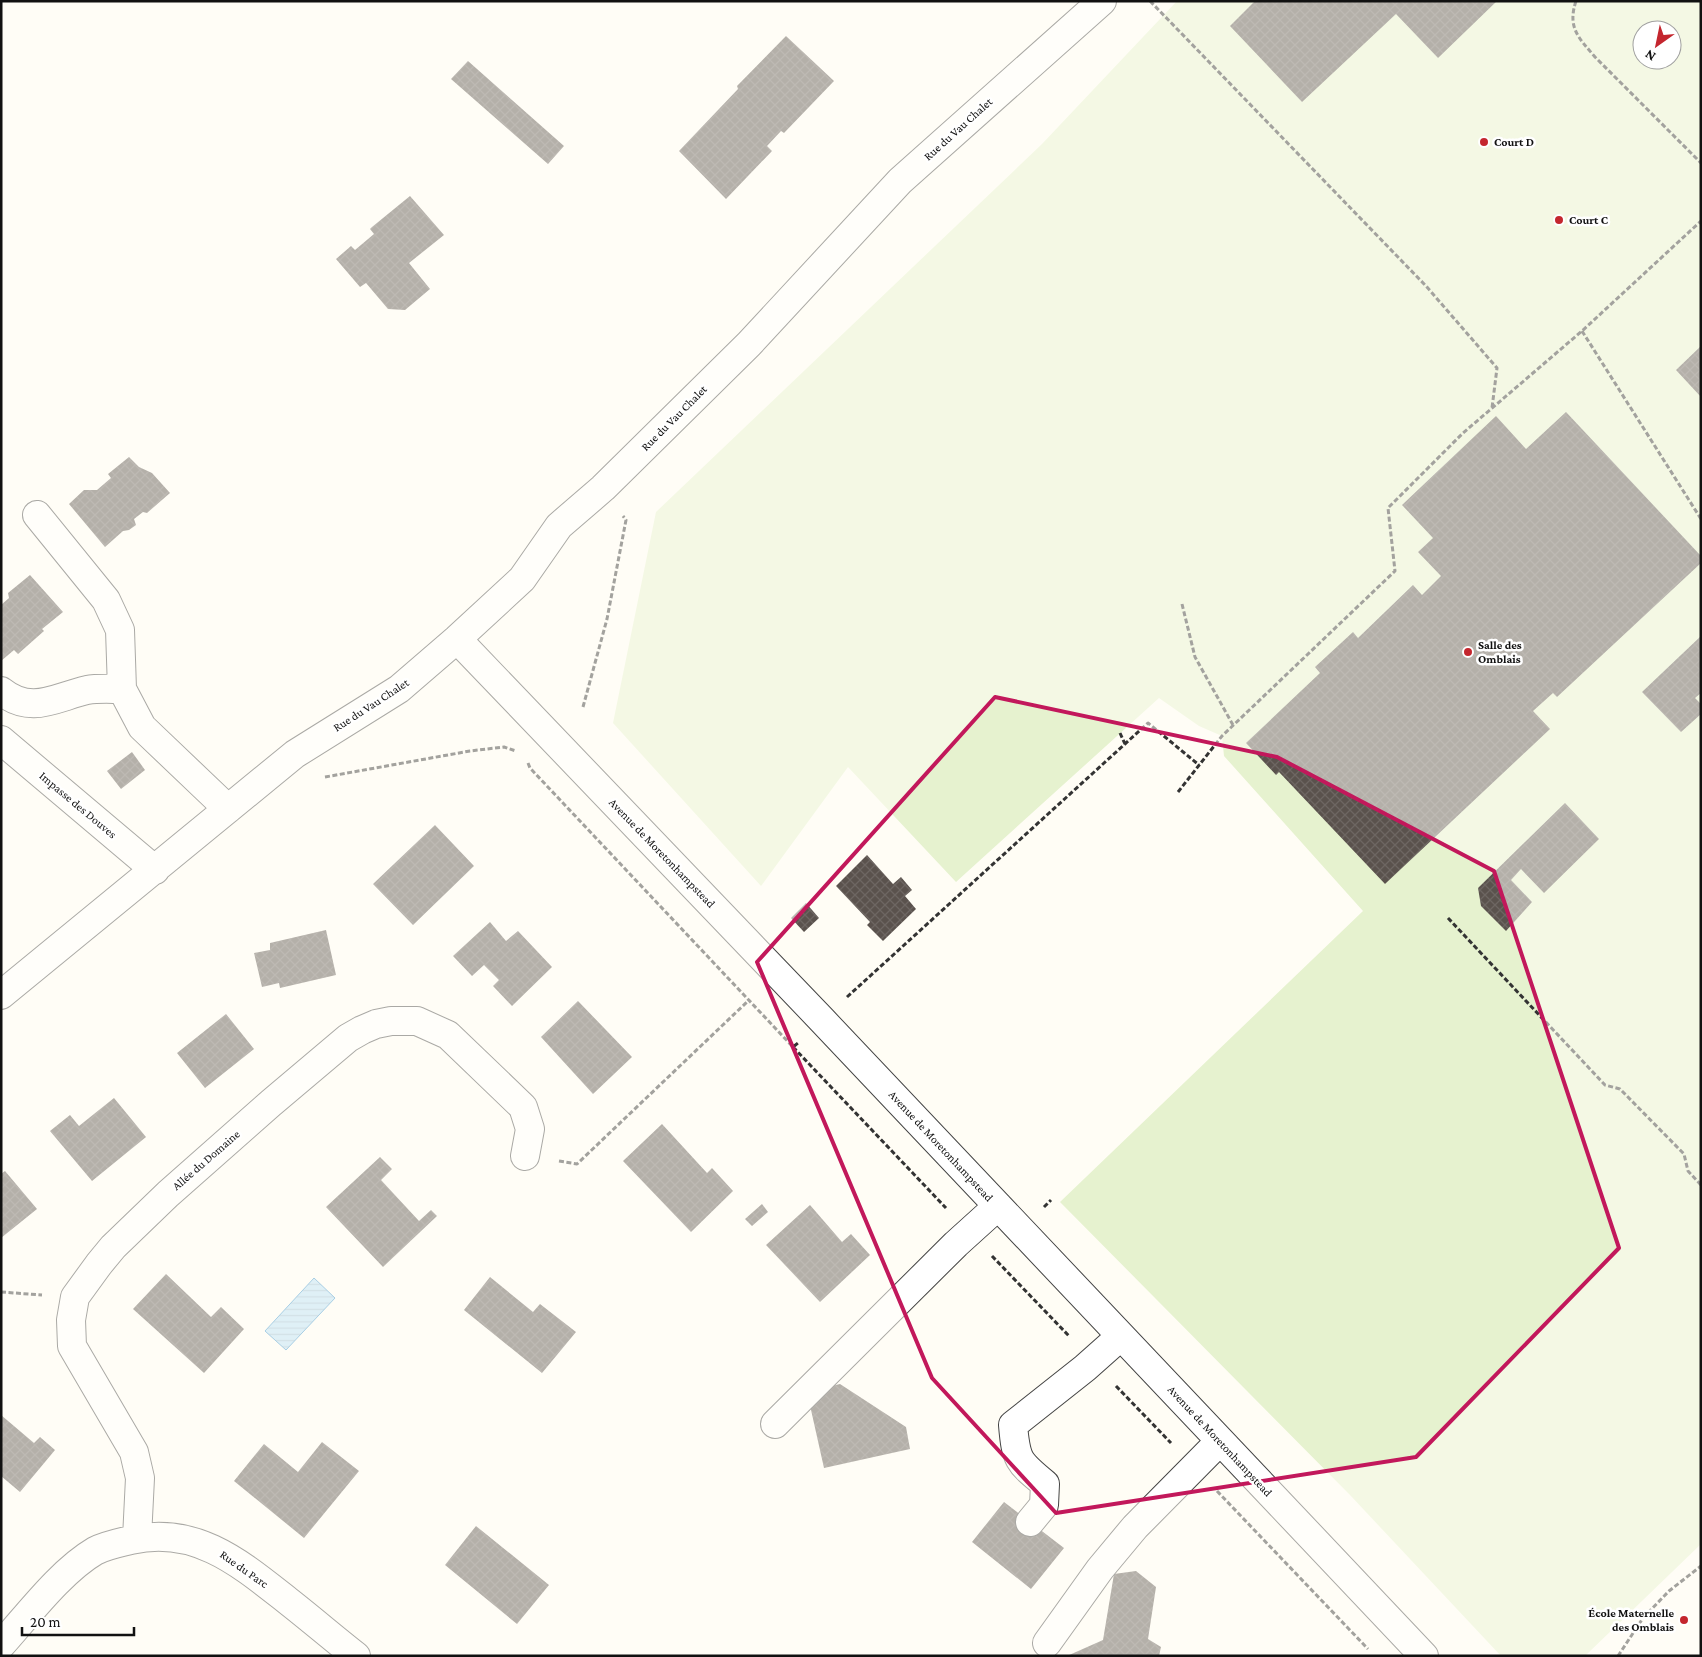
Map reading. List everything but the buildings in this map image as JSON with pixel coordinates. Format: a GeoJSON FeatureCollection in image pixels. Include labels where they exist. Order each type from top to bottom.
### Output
{"type":"FeatureCollection","features":[{"type":"Feature","properties":{"kind":"street","name":"Rue du Vau Chalet"},"geometry":{"type":"LineString","coordinates":[[1,995],[156,870],[295,754],[399,689],[457,639],[522,579],[559,526],[603,488],[749,344],[900,180],[1102,1]]}},
{"type":"Feature","properties":{"kind":"street"},"geometry":{"type":"LineString","coordinates":[[36,515],[106,600],[120,630],[122,689],[142,727],[228,809]]}},
{"type":"Feature","properties":{"kind":"street","name":"Avenue de Moretonhampstead"},"geometry":{"type":"LineString","coordinates":[[457,639],[1121,1336],[1414,1652]]}},
{"type":"Feature","properties":{"kind":"street"},"geometry":{"type":"LineString","coordinates":[[1,691],[12,699],[34,704],[89,690],[122,689]]}},
{"type":"Feature","properties":{"kind":"street","name":"Impasse des Douves"},"geometry":{"type":"LineString","coordinates":[[1,740],[156,870]]}},
{"type":"Feature","properties":{"kind":"street","name":"Allée du Domaine"},"geometry":{"type":"LineString","coordinates":[[137,1538],[140,1478],[134,1452],[72,1346],[71,1320],[75,1297],[108,1253],[168,1194],[271,1103],[348,1038],[376,1024],[391,1021],[417,1020],[448,1035],[523,1108],[530,1129],[525,1156]]}},
{"type":"Feature","properties":{"kind":"street"},"geometry":{"type":"LineString","coordinates":[[775,1424],[956,1244],[998,1206]]}},
{"type":"Feature","properties":{"kind":"street"},"geometry":{"type":"LineString","coordinates":[[1030,1522],[1044,1505],[1045,1484],[1024,1468],[1015,1451],[1013,1426],[1085,1368],[1121,1336]]}},
{"type":"Feature","properties":{"kind":"street"},"geometry":{"type":"LineString","coordinates":[[1047,1643],[1100,1569],[1135,1527],[1220,1441]]}},
{"type":"Feature","properties":{"kind":"street","name":"Rue du Parc"},"geometry":{"type":"LineString","coordinates":[[1,1645],[72,1568],[95,1551],[106,1546],[137,1538],[156,1537],[190,1541],[228,1556],[356,1656]]}},
{"type":"Feature","properties":{"kind":"path"},"geometry":{"type":"LineString","coordinates":[[1150,1],[1426,286],[1497,368],[1492,408]]}},
{"type":"Feature","properties":{"kind":"path"},"geometry":{"type":"LineString","coordinates":[[1576,1],[1572,12],[1572,22],[1580,39],[1595,57],[1701,163]]}},
{"type":"Feature","properties":{"kind":"path"},"geometry":{"type":"LineString","coordinates":[[1178,792],[1222,736],[1395,571],[1388,508],[1463,433],[1582,331],[1701,221]]}},
{"type":"Feature","properties":{"kind":"path"},"geometry":{"type":"LineString","coordinates":[[1582,331],[1701,519]]}},
{"type":"Feature","properties":{"kind":"path"},"geometry":{"type":"LineString","coordinates":[[583,707],[607,619],[626,520],[603,488]]}},
{"type":"Feature","properties":{"kind":"path"},"geometry":{"type":"LineString","coordinates":[[1182,604],[1195,657],[1233,725]]}},
{"type":"Feature","properties":{"kind":"path"},"geometry":{"type":"LineString","coordinates":[[822,1020],[1148,723],[1199,765]]}},
{"type":"Feature","properties":{"kind":"path"},"geometry":{"type":"LineString","coordinates":[[1120,734],[1125,744]]}},
{"type":"Feature","properties":{"kind":"path"},"geometry":{"type":"LineString","coordinates":[[295,754],[310,772],[322,777],[470,751],[504,748],[518,752]]}},
{"type":"Feature","properties":{"kind":"path"},"geometry":{"type":"LineString","coordinates":[[525,1156],[577,1164],[748,1001],[530,768],[527,761]]}},
{"type":"Feature","properties":{"kind":"path"},"geometry":{"type":"LineString","coordinates":[[1448,918],[1605,1085],[1620,1089],[1684,1154],[1688,1171],[1701,1185]]}},
{"type":"Feature","properties":{"kind":"path"},"geometry":{"type":"LineString","coordinates":[[1,1292],[75,1297]]}},
{"type":"Feature","properties":{"kind":"path"},"geometry":{"type":"LineString","coordinates":[[1618,1656],[1643,1618],[1669,1591],[1701,1566]]}},
{"type":"Feature","properties":{"kind":"highlighted area"},"geometry":{"type":"Polygon","coordinates":[[[995,697],[1277,757],[1494,871],[1619,1248],[1416,1457],[1056,1513],[932,1378],[757,962],[995,697]]]}},
{"type":"Feature","properties":{"kind":"green space"},"geometry":{"type":"Polygon","coordinates":[[[1177,1],[1701,1],[1701,1544],[1585,1656],[1501,1656],[1350,1495],[1060,1202],[1363,911],[1224,756],[1222,736],[1199,726],[1159,698],[956,882],[848,767],[761,886],[613,723],[656,512],[1042,144],[1177,1]]]}},
{"type":"Feature","properties":{"kind":"water"},"geometry":{"type":"Polygon","coordinates":[[[314,1278],[335,1298],[286,1350],[265,1331],[314,1278]]]}},
{"type":"Feature","properties":{"kind":"place","name":"Court D"},"geometry":{"type":"Point","coordinates":[1484,142]}},
{"type":"Feature","properties":{"kind":"place","name":"Court C"},"geometry":{"type":"Point","coordinates":[1559,220]}},
{"type":"Feature","properties":{"kind":"place","name":"Salle des Omblais"},"geometry":{"type":"Point","coordinates":[1468,652]}},
{"type":"Feature","properties":{"kind":"place","name":"École Maternelle des Omblais"},"geometry":{"type":"Point","coordinates":[1684,1620]}}]}
